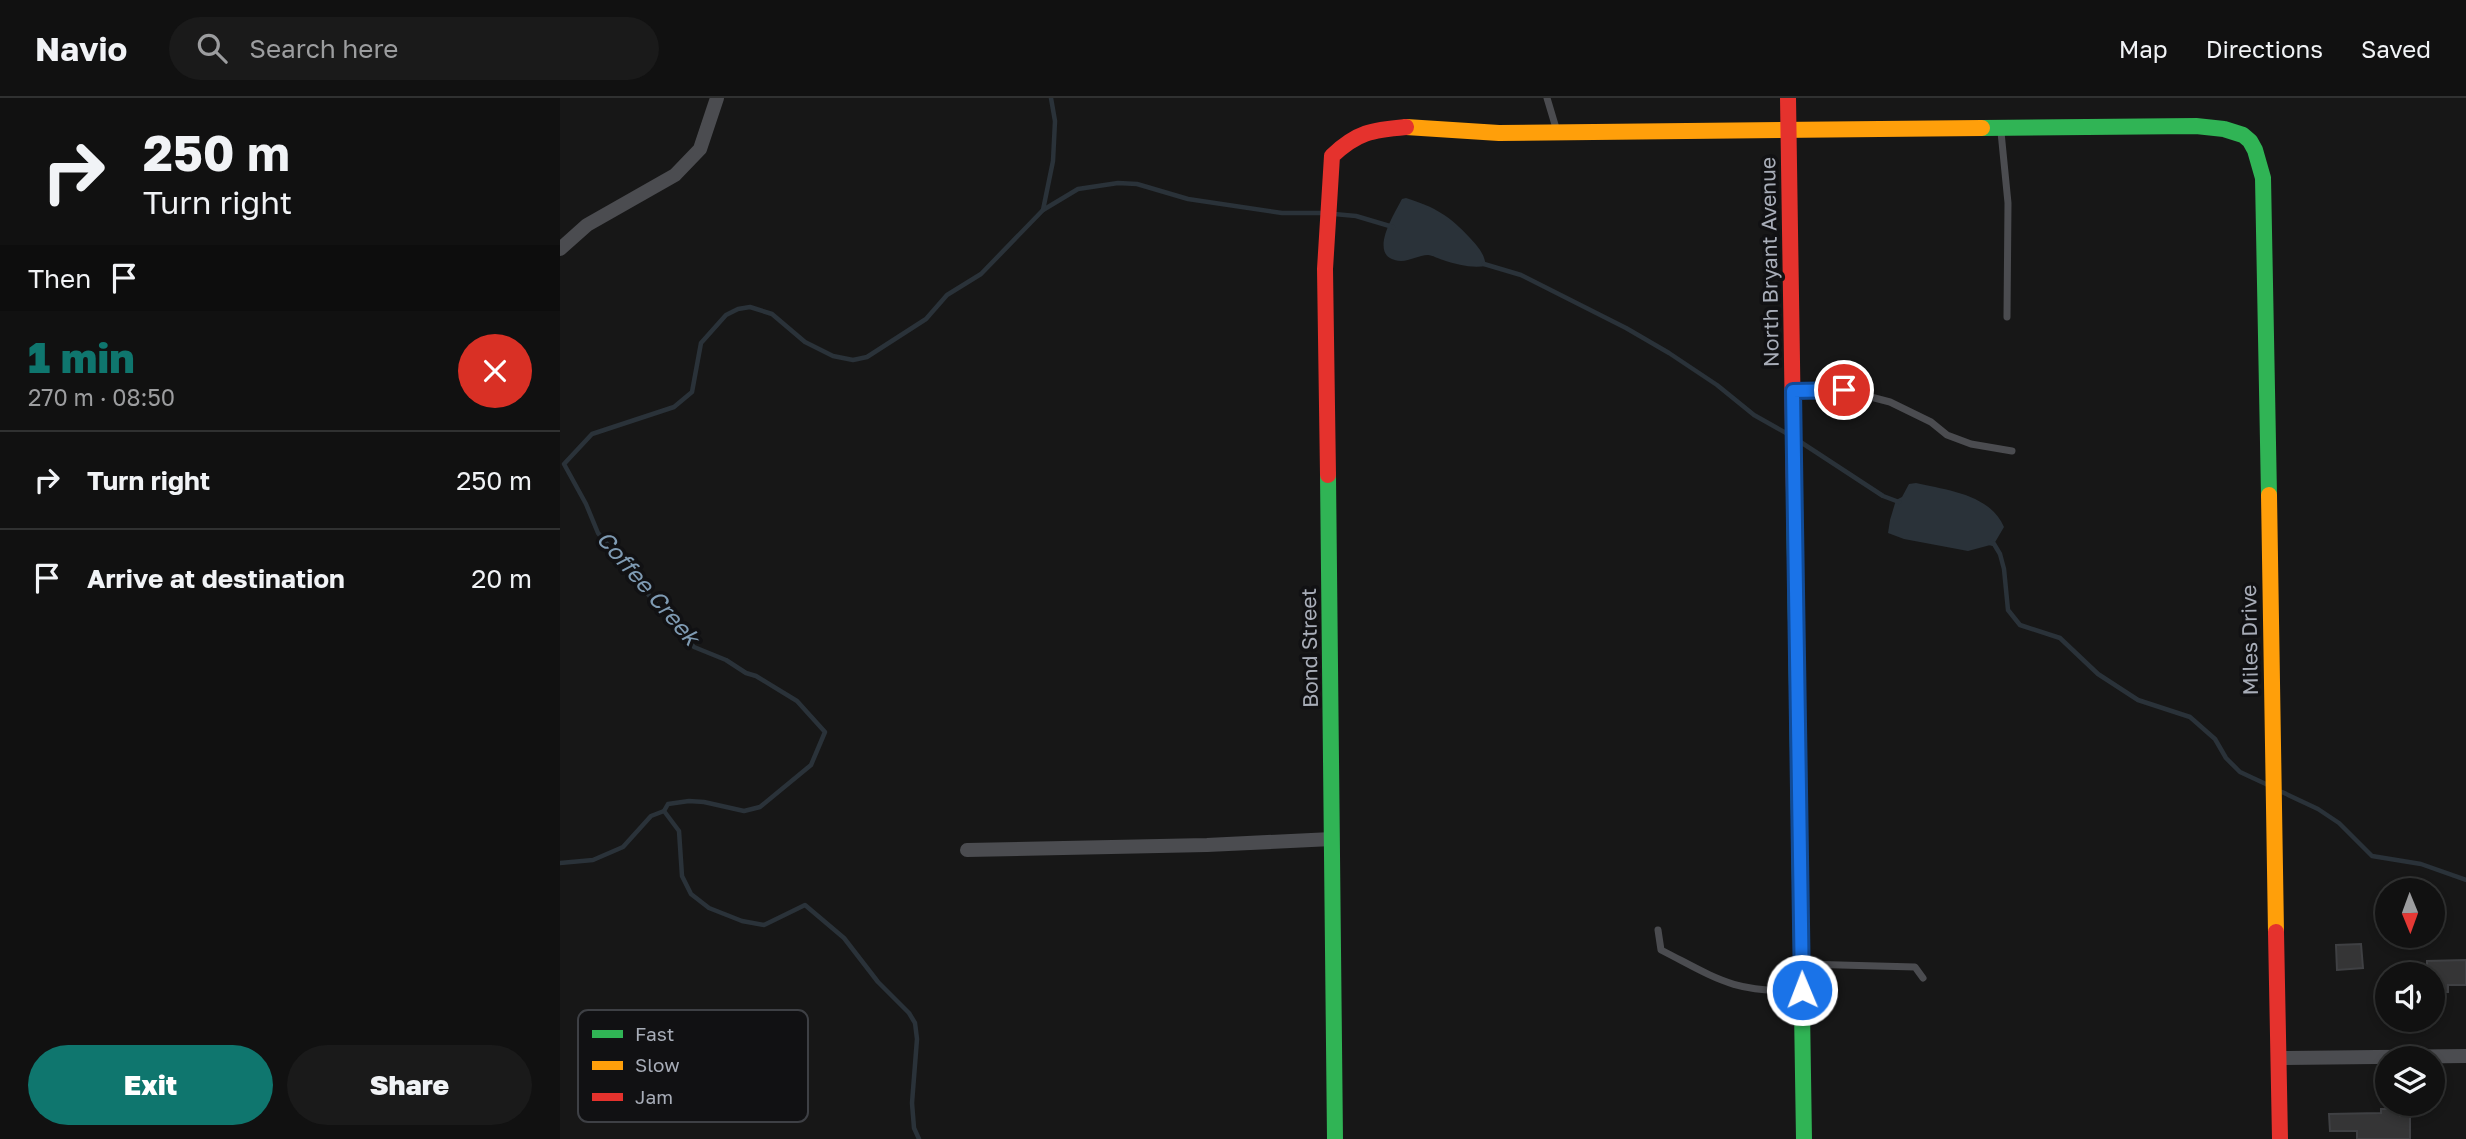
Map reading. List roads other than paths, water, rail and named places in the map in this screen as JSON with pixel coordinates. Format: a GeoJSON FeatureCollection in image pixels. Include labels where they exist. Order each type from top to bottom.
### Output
{"type":"FeatureCollection","features":[{"type":"Feature","properties":{"kind":"street"},"geometry":{"type":"LineString","coordinates":[[560,249],[587,225],[675,175],[700,149],[718,98]]}},
{"type":"Feature","properties":{"kind":"street","name":"North Bryant Avenue"},"geometry":{"type":"LineString","coordinates":[[1788,98],[1804,1139]]}},
{"type":"Feature","properties":{"kind":"street","name":"Miles Drive"},"geometry":{"type":"LineString","coordinates":[[2001,128],[2196,126],[2235,129],[2259,154],[2263,178],[2280,1139]]}},
{"type":"Feature","properties":{"kind":"street","name":"Bond Street"},"geometry":{"type":"LineString","coordinates":[[1335,1139],[1332,689],[1325,269],[1332,156],[1350,139],[1371,131],[1433,127],[1499,133],[1557,132]]}},
{"type":"Feature","properties":{"kind":"street"},"geometry":{"type":"LineString","coordinates":[[1557,132],[2001,128]]}},
{"type":"Feature","properties":{"kind":"street"},"geometry":{"type":"LineString","coordinates":[[967,850],[1207,845],[1332,839]]}},
{"type":"Feature","properties":{"kind":"street"},"geometry":{"type":"LineString","coordinates":[[2278,1058],[2466,1056]]}},
{"type":"Feature","properties":{"kind":"lane"},"geometry":{"type":"LineString","coordinates":[[1547,98],[1557,132]]}},
{"type":"Feature","properties":{"kind":"lane"},"geometry":{"type":"LineString","coordinates":[[2001,128],[2008,203],[2007,317]]}},
{"type":"Feature","properties":{"kind":"lane"},"geometry":{"type":"LineString","coordinates":[[1793,391],[1844,390],[1890,402],[1931,422],[1947,435],[1971,444],[2012,451]]}},
{"type":"Feature","properties":{"kind":"lane"},"geometry":{"type":"LineString","coordinates":[[1658,930],[1661,950],[1722,982],[1757,990],[1802,990]]}},
{"type":"Feature","properties":{"kind":"lane"},"geometry":{"type":"LineString","coordinates":[[1802,964],[1915,967],[1923,978]]}},
{"type":"Feature","properties":{"kind":"waterway","name":"Coffee Creek"},"geometry":{"type":"LineString","coordinates":[[560,863],[593,860],[623,847],[651,816],[664,811],[668,804],[704,802],[744,811],[760,807],[811,765],[825,732],[797,701],[726,660],[694,647],[598,533],[564,464],[592,434],[674,407],[692,392],[701,343],[726,315],[738,309],[750,307],[772,314],[805,342],[833,356],[853,360],[867,357],[926,319],[947,295],[981,274],[1043,210],[1053,161],[1055,121],[1051,98]]}},
{"type":"Feature","properties":{"kind":"waterway"},"geometry":{"type":"LineString","coordinates":[[1043,210],[1078,189],[1118,183],[1137,184],[1188,199],[1282,213],[1322,213]]}},
{"type":"Feature","properties":{"kind":"waterway"},"geometry":{"type":"LineString","coordinates":[[1334,214],[1356,216],[1393,227]]}},
{"type":"Feature","properties":{"kind":"waterway"},"geometry":{"type":"LineString","coordinates":[[1484,264],[1521,275],[1626,328],[1669,353],[1717,385],[1754,415],[1786,433]]}},
{"type":"Feature","properties":{"kind":"waterway"},"geometry":{"type":"LineString","coordinates":[[1799,441],[1883,496],[1899,502]]}},
{"type":"Feature","properties":{"kind":"waterway"},"geometry":{"type":"LineString","coordinates":[[1990,543],[1994,544],[2000,554],[2008,610],[2020,625],[2060,638],[2098,674],[2138,700],[2190,717],[2215,739],[2226,758],[2240,772],[2268,785]]}},
{"type":"Feature","properties":{"kind":"waterway"},"geometry":{"type":"LineString","coordinates":[[2282,792],[2318,809],[2339,823],[2372,856],[2421,864],[2466,880]]}},
{"type":"Feature","properties":{"kind":"waterway"},"geometry":{"type":"LineString","coordinates":[[664,811],[679,831],[682,876],[691,894],[709,908],[742,921],[764,925],[805,905],[844,938],[878,982],[909,1013],[915,1023],[917,1039],[912,1103],[914,1128],[919,1139]]}}]}
